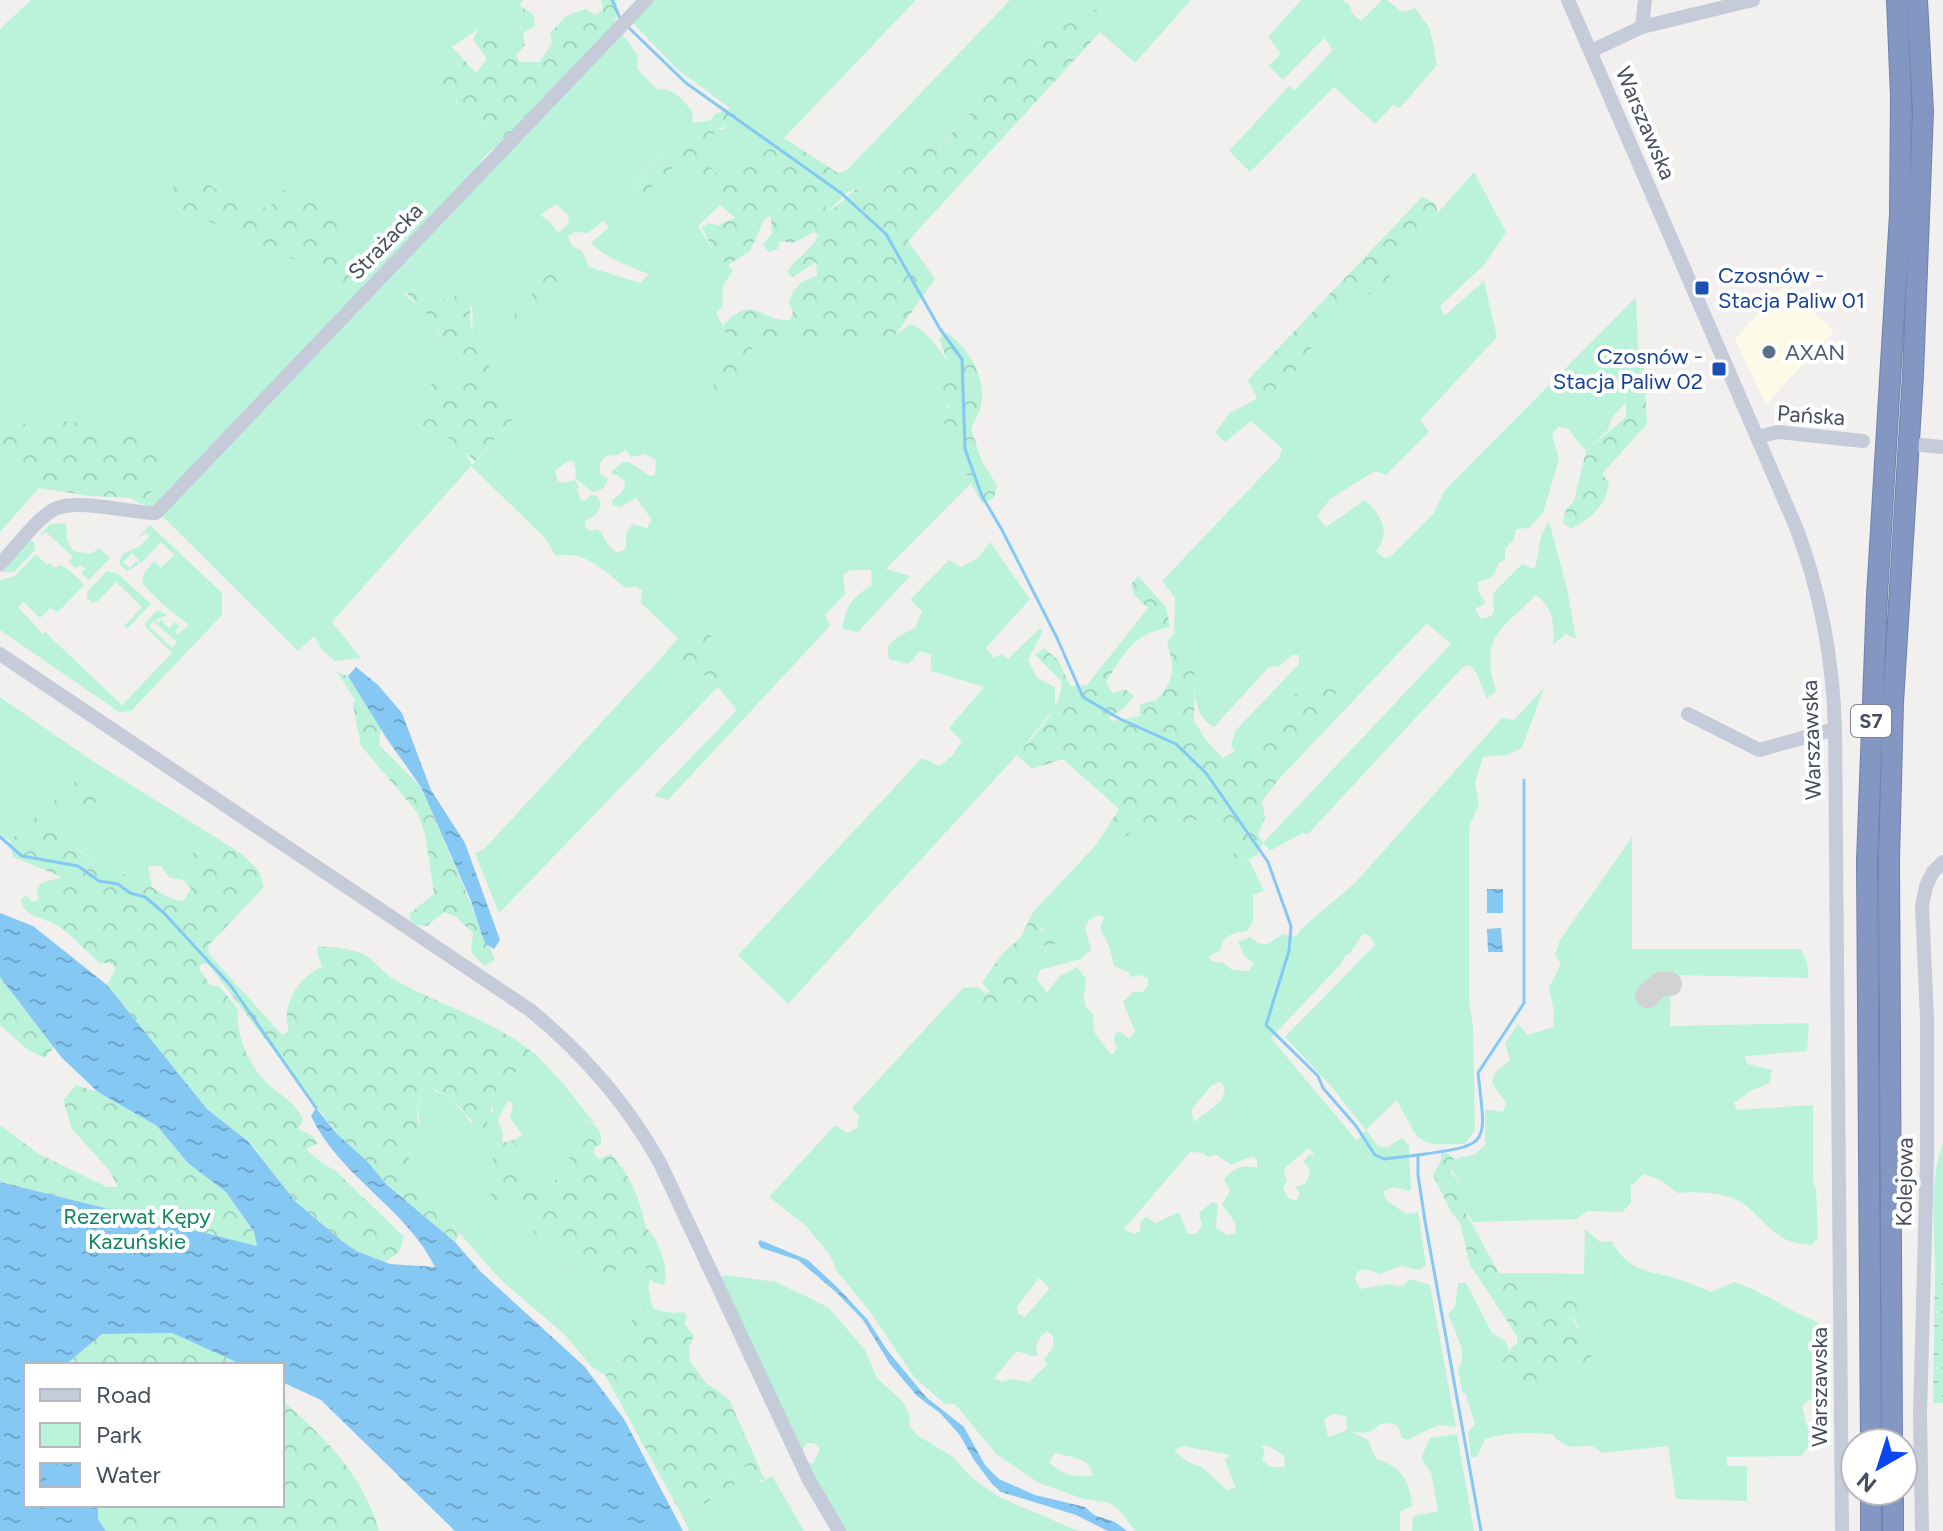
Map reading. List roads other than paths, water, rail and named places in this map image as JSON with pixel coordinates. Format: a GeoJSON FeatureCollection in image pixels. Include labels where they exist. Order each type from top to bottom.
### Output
{"type":"FeatureCollection","features":[{"type":"Feature","properties":{"kind":"highway","name":"S7"},"geometry":{"type":"LineString","coordinates":[[1871,1427],[1867,861],[1877,596],[1900,214],[1901,97],[1897,0]]}},
{"type":"Feature","properties":{"kind":"highway","name":"S7"},"geometry":{"type":"LineString","coordinates":[[1892,1427],[1889,860],[1893,703],[1913,375],[1923,126],[1917,0]]}},
{"type":"Feature","properties":{"kind":"highway"},"geometry":{"type":"LineString","coordinates":[[1871,1507],[1871,1531]]}},
{"type":"Feature","properties":{"kind":"highway"},"geometry":{"type":"LineString","coordinates":[[1893,1507],[1893,1531]]}},
{"type":"Feature","properties":{"kind":"street","name":"Strażacka"},"geometry":{"type":"LineString","coordinates":[[0,564],[57,508],[156,513],[646,0]]}},
{"type":"Feature","properties":{"kind":"street","name":"Warszawska"},"geometry":{"type":"LineString","coordinates":[[1568,0],[1796,527],[1816,587],[1830,656],[1835,729],[1842,1531]]}},
{"type":"Feature","properties":{"kind":"street"},"geometry":{"type":"LineString","coordinates":[[1642,27],[1645,0]]}},
{"type":"Feature","properties":{"kind":"street"},"geometry":{"type":"LineString","coordinates":[[1591,51],[1642,27],[1753,0]]}},
{"type":"Feature","properties":{"kind":"street","name":"Pańska"},"geometry":{"type":"LineString","coordinates":[[1757,437],[1778,432],[1863,441]]}},
{"type":"Feature","properties":{"kind":"street"},"geometry":{"type":"LineString","coordinates":[[1921,445],[1943,447]]}},
{"type":"Feature","properties":{"kind":"street"},"geometry":{"type":"LineString","coordinates":[[0,654],[530,1010],[597,1070],[643,1132],[660,1163],[809,1480],[839,1531]]}},
{"type":"Feature","properties":{"kind":"street"},"geometry":{"type":"LineString","coordinates":[[1688,714],[1759,750],[1835,729]]}},
{"type":"Feature","properties":{"kind":"street","name":"Kolejowa"},"geometry":{"type":"LineString","coordinates":[[1922,1531],[1920,1414],[1927,1159],[1927,1018],[1922,906],[1926,886],[1938,867]]}},
{"type":"Feature","properties":{"kind":"water"},"geometry":{"type":"Polygon","coordinates":[[[356,667],[378,685],[402,713],[431,790],[465,843],[500,940],[494,949],[486,944],[471,901],[421,787],[348,676],[356,667]]]}},
{"type":"Feature","properties":{"kind":"water"},"geometry":{"type":"Polygon","coordinates":[[[1487,889],[1503,889],[1503,913],[1487,913],[1487,889]]]}},
{"type":"Feature","properties":{"kind":"water","name":"Rezerwat Kępy Kazuńskie"},"geometry":{"type":"Polygon","coordinates":[[[0,913],[33,926],[107,985],[207,1109],[248,1141],[296,1202],[342,1241],[356,1251],[390,1264],[435,1267],[408,1227],[338,1157],[323,1137],[311,1116],[316,1108],[387,1185],[455,1242],[481,1272],[585,1367],[624,1419],[683,1531],[455,1531],[321,1400],[284,1383],[284,1363],[239,1363],[172,1333],[102,1334],[67,1363],[24,1363],[24,1507],[98,1507],[98,1519],[106,1531],[0,1531],[0,1182],[257,1246],[254,1232],[226,1192],[188,1163],[157,1126],[98,1092],[62,1058],[0,977],[0,913]]]}},
{"type":"Feature","properties":{"kind":"water"},"geometry":{"type":"Polygon","coordinates":[[[1501,928],[1503,952],[1488,952],[1487,929],[1501,928]]]}},
{"type":"Feature","properties":{"kind":"water"},"geometry":{"type":"Polygon","coordinates":[[[760,1240],[808,1260],[839,1289],[867,1319],[887,1350],[926,1397],[964,1427],[985,1465],[999,1479],[1035,1495],[1085,1507],[1094,1515],[1115,1522],[1127,1531],[1108,1531],[1076,1515],[1001,1492],[974,1460],[959,1434],[940,1413],[917,1396],[890,1364],[863,1320],[798,1260],[761,1248],[760,1240]]]}},
{"type":"Feature","properties":{"kind":"waterway"},"geometry":{"type":"LineString","coordinates":[[612,0],[620,18]]}},
{"type":"Feature","properties":{"kind":"waterway"},"geometry":{"type":"LineString","coordinates":[[628,27],[686,83],[841,193],[886,234],[940,329],[962,359],[965,449],[982,496],[1057,638],[1083,697],[1120,719],[1176,744],[1206,773],[1268,862],[1291,926],[1289,951],[1266,1025],[1318,1076],[1323,1088],[1356,1126],[1375,1155],[1384,1159],[1418,1155]]}},
{"type":"Feature","properties":{"kind":"waterway"},"geometry":{"type":"LineString","coordinates":[[1481,1531],[1425,1221],[1418,1155],[1460,1148],[1472,1144],[1479,1137],[1482,1115],[1478,1073],[1524,1003],[1524,780]]}},
{"type":"Feature","properties":{"kind":"waterway"},"geometry":{"type":"LineString","coordinates":[[0,837],[22,856],[78,866],[99,881],[118,884],[130,893],[145,897],[164,913],[231,986],[316,1108]]}},
{"type":"Feature","properties":{"kind":"place","name":"Czosnów - Stacja Paliw 01"},"geometry":{"type":"Point","coordinates":[1702,288]}},
{"type":"Feature","properties":{"kind":"place","name":"AXAN"},"geometry":{"type":"Point","coordinates":[1769,352]}},
{"type":"Feature","properties":{"kind":"place","name":"Czosnów - Stacja Paliw 02"},"geometry":{"type":"Point","coordinates":[1719,369]}}]}
